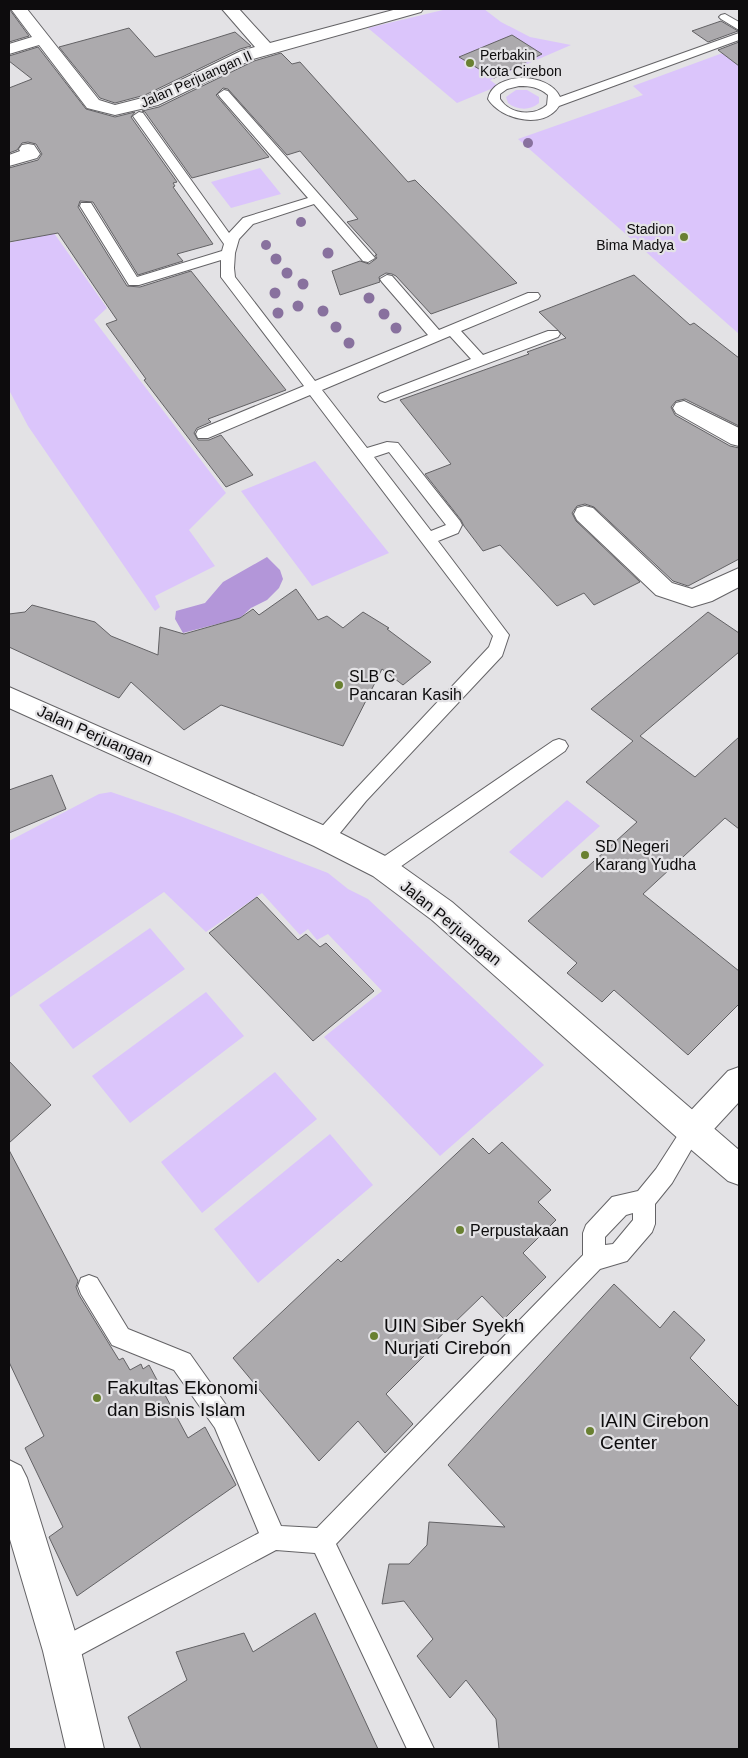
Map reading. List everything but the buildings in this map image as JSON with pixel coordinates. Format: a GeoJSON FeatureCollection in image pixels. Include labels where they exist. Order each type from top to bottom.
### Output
{"type":"FeatureCollection","features":[{"type":"Feature","properties":{"kind":"street","name":"Jalan Perjuangan II"},"geometry":{"type":"LineString","coordinates":[[19,9],[93,104],[115,110],[152,101],[240,58],[409,9]]}},
{"type":"Feature","properties":{"kind":"street"},"geometry":{"type":"LineString","coordinates":[[230,9],[267,50]]}},
{"type":"Feature","properties":{"kind":"street"},"geometry":{"type":"LineString","coordinates":[[9,49],[42,38]]}},
{"type":"Feature","properties":{"kind":"street"},"geometry":{"type":"LineString","coordinates":[[9,161],[31,154],[28,149]]}},
{"type":"Feature","properties":{"kind":"street"},"geometry":{"type":"LineString","coordinates":[[684,408],[739,439]]}},
{"type":"Feature","properties":{"kind":"street"},"geometry":{"type":"LineString","coordinates":[[585,514],[664,589],[692,598],[704,595],[739,577]]}},
{"type":"Feature","properties":{"kind":"street","name":"Jalan Perjuangan"},"geometry":{"type":"LineString","coordinates":[[9,697],[324,838],[383,868],[442,911],[739,1170]]}},
{"type":"Feature","properties":{"kind":"street"},"geometry":{"type":"LineString","coordinates":[[692,1131],[739,1081]]}},
{"type":"Feature","properties":{"kind":"street"},"geometry":{"type":"LineString","coordinates":[[9,1478],[62,1651],[84,1749]]}},
{"type":"Feature","properties":{"kind":"lane"},"geometry":{"type":"LineString","coordinates":[[725,17],[739,27]]}},
{"type":"Feature","properties":{"kind":"lane"},"geometry":{"type":"LineString","coordinates":[[555,103],[555,96],[550,90],[530,82],[507,84],[498,88],[494,94],[494,101],[498,108],[518,116],[542,114],[551,109],[555,103],[739,36]]}},
{"type":"Feature","properties":{"kind":"lane"},"geometry":{"type":"LineString","coordinates":[[224,94],[368,258]]}},
{"type":"Feature","properties":{"kind":"lane"},"geometry":{"type":"LineString","coordinates":[[139,116],[228,248]]}},
{"type":"Feature","properties":{"kind":"lane"},"geometry":{"type":"LineString","coordinates":[[317,199],[248,221],[239,228],[228,248],[228,277],[501,636],[496,650],[360,796],[324,838]]}},
{"type":"Feature","properties":{"kind":"lane"},"geometry":{"type":"LineString","coordinates":[[86,206],[136,282],[228,248]]}},
{"type":"Feature","properties":{"kind":"lane"},"geometry":{"type":"LineString","coordinates":[[387,279],[436,335]]}},
{"type":"Feature","properties":{"kind":"lane"},"geometry":{"type":"LineString","coordinates":[[203,434],[533,296]]}},
{"type":"Feature","properties":{"kind":"lane"},"geometry":{"type":"LineString","coordinates":[[452,329],[481,361]]}},
{"type":"Feature","properties":{"kind":"lane"},"geometry":{"type":"LineString","coordinates":[[385,397],[553,334]]}},
{"type":"Feature","properties":{"kind":"lane"},"geometry":{"type":"LineString","coordinates":[[364,455],[387,447],[393,447],[454,525],[452,529],[428,539]]}},
{"type":"Feature","properties":{"kind":"lane"},"geometry":{"type":"LineString","coordinates":[[383,868],[560,746]]}},
{"type":"Feature","properties":{"kind":"lane"},"geometry":{"type":"LineString","coordinates":[[594,1259],[594,1233],[620,1205],[644,1200],[664,1176],[692,1131]]}},
{"type":"Feature","properties":{"kind":"lane"},"geometry":{"type":"LineString","coordinates":[[62,1651],[274,1538],[322,1541],[594,1259],[618,1253],[644,1224],[644,1200]]}},
{"type":"Feature","properties":{"kind":"lane"},"geometry":{"type":"LineString","coordinates":[[89,1286],[120,1336],[182,1362],[223,1420],[274,1538]]}},
{"type":"Feature","properties":{"kind":"lane"},"geometry":{"type":"LineString","coordinates":[[322,1541],[421,1749]]}},
{"type":"Feature","properties":{"kind":"shaded area","name":"Perbakin Kota Cirebon"},"geometry":{"type":"Polygon","coordinates":[[[447,9],[484,9],[501,22],[530,37],[571,45],[490,80],[498,86],[457,103],[368,28],[447,9]]]}},
{"type":"Feature","properties":{"kind":"shaded area","name":"Stadion Bima Madya"},"geometry":{"type":"Polygon","coordinates":[[[739,47],[739,334],[518,139],[643,95],[633,86],[739,47]]]}},
{"type":"Feature","properties":{"kind":"shaded area"},"geometry":{"type":"Polygon","coordinates":[[[516,90],[527,90],[539,97],[539,103],[528,108],[519,108],[508,103],[506,97],[516,90]]]}},
{"type":"Feature","properties":{"kind":"shaded area"},"geometry":{"type":"Polygon","coordinates":[[[260,168],[281,194],[231,208],[211,182],[260,168]]]}},
{"type":"Feature","properties":{"kind":"shaded area"},"geometry":{"type":"Polygon","coordinates":[[[44,219],[107,308],[94,320],[226,493],[189,530],[215,566],[155,596],[160,607],[155,611],[28,426],[9,390],[9,243],[35,237],[44,219]]]}},
{"type":"Feature","properties":{"kind":"shaded area"},"geometry":{"type":"Polygon","coordinates":[[[315,461],[389,553],[312,586],[241,491],[315,461]]]}},
{"type":"Feature","properties":{"kind":"shaded area"},"geometry":{"type":"Polygon","coordinates":[[[267,557],[280,570],[283,579],[279,588],[267,600],[251,608],[240,618],[183,633],[175,619],[176,611],[205,603],[223,582],[267,557]]]}},
{"type":"Feature","properties":{"kind":"shaded area"},"geometry":{"type":"Polygon","coordinates":[[[111,792],[175,814],[328,873],[348,889],[368,899],[544,1065],[440,1156],[324,1037],[382,991],[328,934],[317,940],[308,929],[300,935],[262,893],[206,932],[164,892],[9,998],[9,841],[99,794],[111,792]]]}},
{"type":"Feature","properties":{"kind":"shaded area"},"geometry":{"type":"Polygon","coordinates":[[[567,800],[600,826],[542,878],[509,852],[567,800]]]}},
{"type":"Feature","properties":{"kind":"shaded area"},"geometry":{"type":"Polygon","coordinates":[[[150,928],[185,969],[73,1049],[39,1005],[150,928]]]}},
{"type":"Feature","properties":{"kind":"shaded area"},"geometry":{"type":"Polygon","coordinates":[[[206,992],[244,1036],[130,1123],[92,1076],[206,992]]]}},
{"type":"Feature","properties":{"kind":"shaded area"},"geometry":{"type":"Polygon","coordinates":[[[275,1072],[317,1119],[202,1213],[161,1162],[275,1072]]]}},
{"type":"Feature","properties":{"kind":"shaded area"},"geometry":{"type":"Polygon","coordinates":[[[330,1134],[373,1185],[258,1283],[214,1229],[330,1134]]]}},
{"type":"Feature","properties":{"kind":"place","name":"Perbakin Kota Cirebon"},"geometry":{"type":"Point","coordinates":[470,63]}},
{"type":"Feature","properties":{"kind":"place","name":"Stadion Bima Madya"},"geometry":{"type":"Point","coordinates":[684,237]}},
{"type":"Feature","properties":{"kind":"place","name":"SLB C Pancaran Kasih"},"geometry":{"type":"Point","coordinates":[339,685]}},
{"type":"Feature","properties":{"kind":"place","name":"SD Negeri Karang Yudha"},"geometry":{"type":"Point","coordinates":[585,855]}},
{"type":"Feature","properties":{"kind":"place","name":"Perpustakaan"},"geometry":{"type":"Point","coordinates":[460,1230]}},
{"type":"Feature","properties":{"kind":"place","name":"UIN Siber Syekh Nurjati Cirebon"},"geometry":{"type":"Point","coordinates":[374,1336]}},
{"type":"Feature","properties":{"kind":"place","name":"Fakultas Ekonomi dan Bisnis Islam"},"geometry":{"type":"Point","coordinates":[97,1398]}},
{"type":"Feature","properties":{"kind":"place","name":"IAIN Cirebon Center"},"geometry":{"type":"Point","coordinates":[590,1431]}}]}
